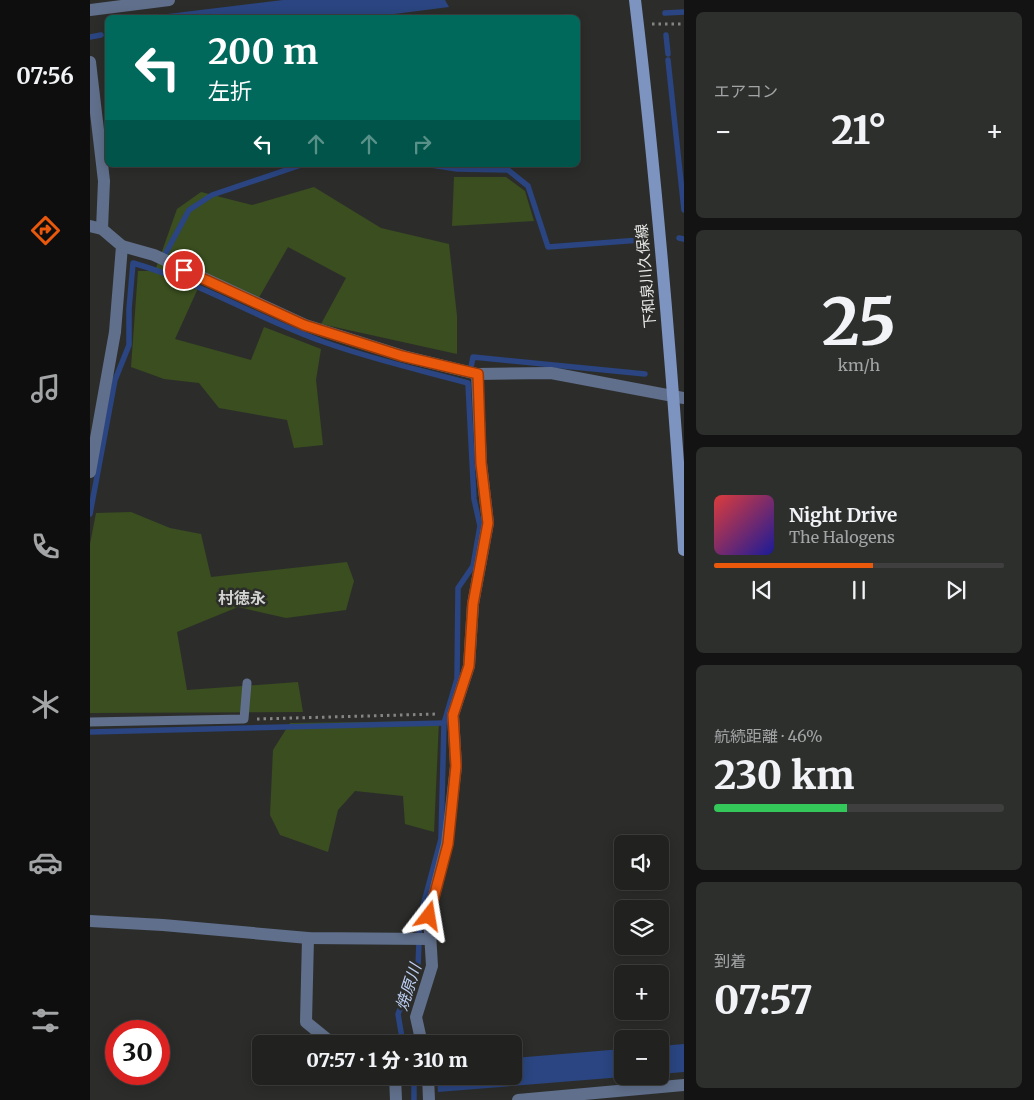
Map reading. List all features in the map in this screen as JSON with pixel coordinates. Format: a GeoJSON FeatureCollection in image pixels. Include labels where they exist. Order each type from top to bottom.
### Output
{"type":"FeatureCollection","features":[{"type":"Feature","properties":{"kind":"street"},"geometry":{"type":"LineString","coordinates":[[90,10],[169,0]]}},
{"type":"Feature","properties":{"kind":"street","name":"下和泉川久保線"},"geometry":{"type":"LineString","coordinates":[[635,0],[679,398],[684,550]]}},
{"type":"Feature","properties":{"kind":"street"},"geometry":{"type":"LineString","coordinates":[[90,62],[104,181],[96,228],[122,246],[168,262],[304,325],[402,356],[478,374],[551,373],[657,392],[679,398]]}},
{"type":"Feature","properties":{"kind":"street"},"geometry":{"type":"LineString","coordinates":[[90,472],[115,332],[122,246]]}},
{"type":"Feature","properties":{"kind":"street"},"geometry":{"type":"LineString","coordinates":[[420,1035],[416,1017],[432,966],[429,916],[448,844],[455,776],[453,715],[469,666],[473,604],[488,523],[481,463],[478,374]]}},
{"type":"Feature","properties":{"kind":"street"},"geometry":{"type":"LineString","coordinates":[[90,921],[163,924],[308,938],[429,939]]}},
{"type":"Feature","properties":{"kind":"street"},"geometry":{"type":"LineString","coordinates":[[308,938],[306,1022],[323,1035]]}},
{"type":"Feature","properties":{"kind":"street"},"geometry":{"type":"LineString","coordinates":[[395,1085],[396,1100]]}},
{"type":"Feature","properties":{"kind":"street"},"geometry":{"type":"LineString","coordinates":[[518,1100],[684,1085]]}},
{"type":"Feature","properties":{"kind":"lane"},"geometry":{"type":"LineString","coordinates":[[90,722],[244,719],[247,683]]}},
{"type":"Feature","properties":{"kind":"path"},"geometry":{"type":"LineString","coordinates":[[638,24],[684,24]]}},
{"type":"Feature","properties":{"kind":"path"},"geometry":{"type":"LineString","coordinates":[[244,719],[437,714]]}},
{"type":"Feature","properties":{"kind":"green space"},"geometry":{"type":"Polygon","coordinates":[[[454,177],[506,177],[525,191],[534,221],[452,226],[454,177]]]}},
{"type":"Feature","properties":{"kind":"green space"},"geometry":{"type":"Polygon","coordinates":[[[314,187],[381,228],[449,244],[457,316],[457,354],[321,324],[346,278],[288,247],[257,301],[204,275],[175,339],[251,360],[264,327],[321,349],[316,380],[323,445],[294,448],[287,420],[219,408],[199,383],[164,379],[131,367],[138,271],[155,271],[177,209],[201,192],[252,205],[314,187]]]}},
{"type":"Feature","properties":{"kind":"green space"},"geometry":{"type":"Polygon","coordinates":[[[131,512],[170,528],[201,534],[211,577],[347,562],[354,581],[346,610],[286,618],[238,607],[177,632],[187,690],[298,682],[303,712],[90,713],[90,544],[96,513],[131,512]]]}},
{"type":"Feature","properties":{"kind":"green space"},"geometry":{"type":"Polygon","coordinates":[[[439,721],[434,832],[405,824],[403,796],[355,791],[338,810],[328,852],[280,835],[270,815],[273,750],[290,723],[439,721]]]}},
{"type":"Feature","properties":{"kind":"water"},"geometry":{"type":"Polygon","coordinates":[[[283,0],[445,0],[449,7],[386,15],[159,15],[283,0]]]}},
{"type":"Feature","properties":{"kind":"water"},"geometry":{"type":"Polygon","coordinates":[[[684,1044],[684,1072],[669,1073],[669,1045],[684,1044]]]}},
{"type":"Feature","properties":{"kind":"water"},"geometry":{"type":"Polygon","coordinates":[[[614,1050],[614,1078],[438,1092],[438,1085],[522,1085],[522,1057],[614,1050]]]}},
{"type":"Feature","properties":{"kind":"waterway"},"geometry":{"type":"LineString","coordinates":[[665,13],[684,12]]}},
{"type":"Feature","properties":{"kind":"waterway"},"geometry":{"type":"LineString","coordinates":[[90,37],[101,35]]}},
{"type":"Feature","properties":{"kind":"waterway"},"geometry":{"type":"LineString","coordinates":[[666,35],[668,54]]}},
{"type":"Feature","properties":{"kind":"waterway"},"geometry":{"type":"LineString","coordinates":[[668,60],[684,210]]}},
{"type":"Feature","properties":{"kind":"waterway"},"geometry":{"type":"LineString","coordinates":[[162,260],[189,210],[212,195],[295,167]]}},
{"type":"Feature","properties":{"kind":"waterway"},"geometry":{"type":"LineString","coordinates":[[444,167],[508,170],[528,186],[548,247],[640,240]]}},
{"type":"Feature","properties":{"kind":"waterway"},"geometry":{"type":"LineString","coordinates":[[679,238],[684,239]]}},
{"type":"Feature","properties":{"kind":"waterway"},"geometry":{"type":"LineString","coordinates":[[90,514],[115,380],[129,345],[129,309],[133,263],[182,280],[276,323],[324,342],[378,359],[468,383],[474,499],[480,526],[473,566],[458,588],[457,679],[444,723],[441,839],[420,917],[418,967],[398,1014],[402,1035]]}},
{"type":"Feature","properties":{"kind":"waterway"},"geometry":{"type":"LineString","coordinates":[[470,373],[473,357],[645,374]]}},
{"type":"Feature","properties":{"kind":"waterway"},"geometry":{"type":"LineString","coordinates":[[90,732],[444,723]]}},
{"type":"Feature","properties":{"kind":"waterway","name":"焼原川"},"geometry":{"type":"LineString","coordinates":[[414,1085],[414,1100]]}},
{"type":"Feature","properties":{"kind":"district","name":"村徳永"},"geometry":{"type":"Point","coordinates":[242,598]}},
{"type":"Feature","properties":{"kind":"route"},"geometry":{"type":"LineString","coordinates":[[184,270],[304,325],[402,356],[478,374],[481,463],[488,523],[473,604],[469,666],[453,715],[456,766],[448,844],[429,916]]}}]}
